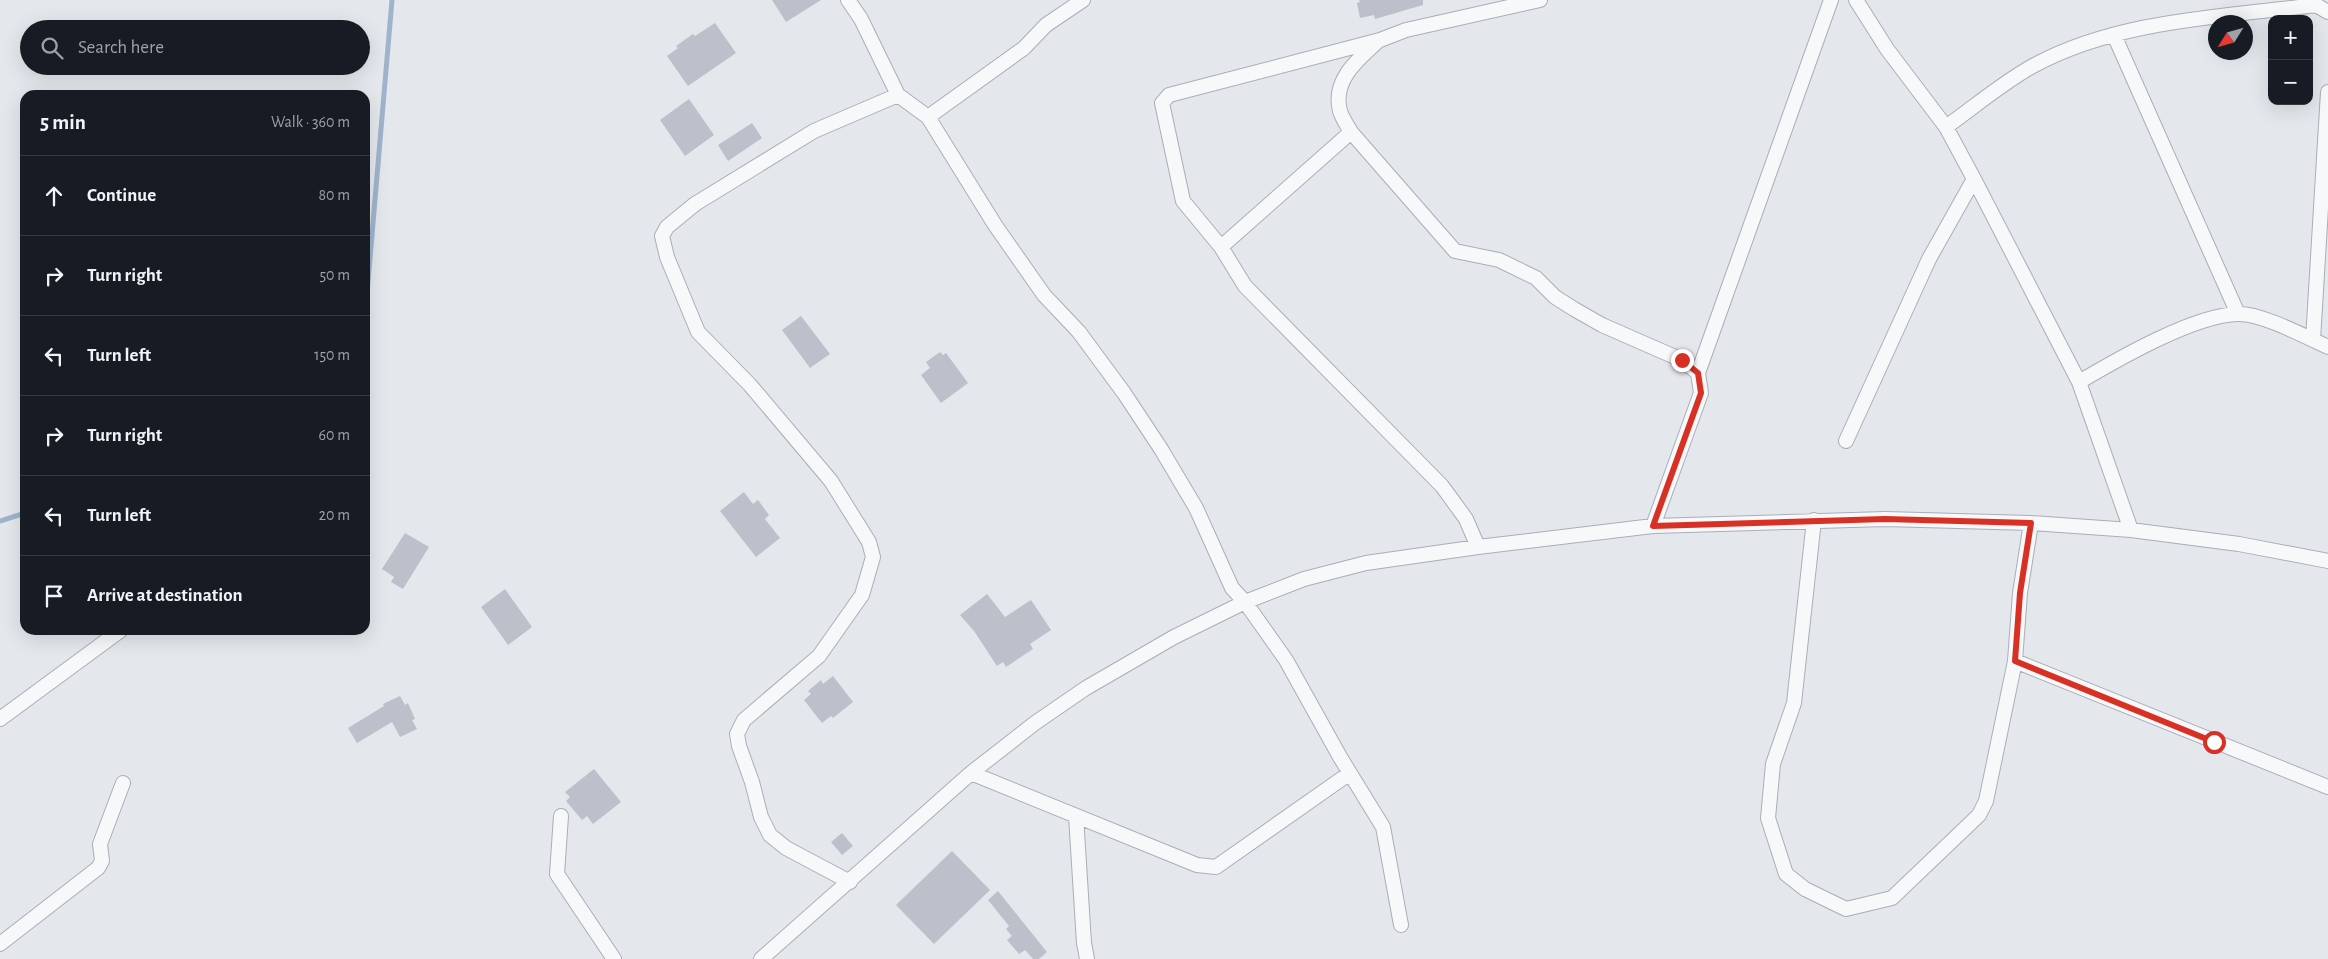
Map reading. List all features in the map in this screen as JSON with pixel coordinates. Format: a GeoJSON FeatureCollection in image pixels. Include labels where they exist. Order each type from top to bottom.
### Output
{"type":"FeatureCollection","features":[{"type":"Feature","properties":{"kind":"street"},"geometry":{"type":"LineString","coordinates":[[848,0],[861,19],[898,95],[928,117],[1044,296],[1079,332],[1124,393],[1161,449],[1196,508],[1232,588],[1245,602],[1286,660],[1383,827],[1401,925]]}},
{"type":"Feature","properties":{"kind":"street"},"geometry":{"type":"LineString","coordinates":[[928,117],[1024,48],[1046,25],[1083,0]]}},
{"type":"Feature","properties":{"kind":"street"},"geometry":{"type":"LineString","coordinates":[[1478,547],[1466,519],[1442,486],[1245,286],[1221,247],[1183,201],[1162,103],[1169,95],[1380,40],[1406,30],[1540,0]]}},
{"type":"Feature","properties":{"kind":"street"},"geometry":{"type":"LineString","coordinates":[[1653,526],[1701,393],[1698,373],[1831,0]]}},
{"type":"Feature","properties":{"kind":"street"},"geometry":{"type":"LineString","coordinates":[[1856,0],[1887,49],[1946,126],[1974,179],[2079,382],[2131,530]]}},
{"type":"Feature","properties":{"kind":"street"},"geometry":{"type":"LineString","coordinates":[[1946,126],[2031,67],[2074,48],[2114,35],[2156,26],[2316,5],[2328,12]]}},
{"type":"Feature","properties":{"kind":"street"},"geometry":{"type":"LineString","coordinates":[[2114,35],[2238,314]]}},
{"type":"Feature","properties":{"kind":"street"},"geometry":{"type":"LineString","coordinates":[[1380,40],[1355,62],[1344,76],[1338,94],[1340,112],[1351,132],[1455,250],[1498,260],[1536,278],[1555,297],[1574,309],[1602,325],[1682,360],[1698,373]]}},
{"type":"Feature","properties":{"kind":"street"},"geometry":{"type":"LineString","coordinates":[[2313,340],[2326,165],[2328,92]]}},
{"type":"Feature","properties":{"kind":"street"},"geometry":{"type":"LineString","coordinates":[[850,882],[786,848],[770,835],[762,817],[739,746],[737,734],[744,720],[819,656],[862,595],[873,557],[869,542],[831,481],[750,385],[698,332],[666,257],[662,236],[667,227],[694,204],[806,136],[898,95]]}},
{"type":"Feature","properties":{"kind":"street"},"geometry":{"type":"LineString","coordinates":[[1221,247],[1351,132]]}},
{"type":"Feature","properties":{"kind":"street"},"geometry":{"type":"LineString","coordinates":[[1846,441],[1929,259],[1974,179]]}},
{"type":"Feature","properties":{"kind":"street"},"geometry":{"type":"LineString","coordinates":[[2079,382],[2122,357],[2200,322],[2238,314],[2256,317],[2328,347]]}},
{"type":"Feature","properties":{"kind":"street"},"geometry":{"type":"LineString","coordinates":[[761,959],[971,773],[1035,723],[1086,688],[1174,637],[1245,602],[1304,579],[1366,564],[1478,547],[1596,535],[1653,526],[1814,520],[1885,519],[2031,523],[2131,530],[2239,544],[2328,561]]}},
{"type":"Feature","properties":{"kind":"street"},"geometry":{"type":"LineString","coordinates":[[1814,520],[1794,703],[1773,764],[1768,818],[1786,874],[1805,890],[1846,908],[1892,898],[1978,815],[1986,801],[2015,661],[2020,593],[2031,523]]}},
{"type":"Feature","properties":{"kind":"street"},"geometry":{"type":"LineString","coordinates":[[0,719],[114,635]]}},
{"type":"Feature","properties":{"kind":"street"},"geometry":{"type":"LineString","coordinates":[[2015,661],[2328,787]]}},
{"type":"Feature","properties":{"kind":"street"},"geometry":{"type":"LineString","coordinates":[[971,773],[1197,864],[1216,867],[1350,773]]}},
{"type":"Feature","properties":{"kind":"street"},"geometry":{"type":"LineString","coordinates":[[0,944],[98,868],[102,861],[100,844],[123,783]]}},
{"type":"Feature","properties":{"kind":"street"},"geometry":{"type":"LineString","coordinates":[[561,816],[557,874],[614,959]]}},
{"type":"Feature","properties":{"kind":"street"},"geometry":{"type":"LineString","coordinates":[[1076,816],[1086,959]]}},
{"type":"Feature","properties":{"kind":"building"},"geometry":{"type":"Polygon","coordinates":[[[772,0],[821,0],[786,22],[772,0]]]}},
{"type":"Feature","properties":{"kind":"building"},"geometry":{"type":"Polygon","coordinates":[[[1359,0],[1423,0],[1423,5],[1375,19],[1374,15],[1360,18],[1357,3],[1360,2],[1359,0]]]}},
{"type":"Feature","properties":{"kind":"building"},"geometry":{"type":"Polygon","coordinates":[[[715,23],[736,53],[688,86],[667,56],[678,48],[676,46],[693,34],[695,36],[715,23]]]}},
{"type":"Feature","properties":{"kind":"building"},"geometry":{"type":"Polygon","coordinates":[[[689,99],[714,135],[685,156],[660,120],[689,99]]]}},
{"type":"Feature","properties":{"kind":"building"},"geometry":{"type":"Polygon","coordinates":[[[752,123],[762,138],[728,161],[718,145],[752,123]]]}},
{"type":"Feature","properties":{"kind":"building"},"geometry":{"type":"Polygon","coordinates":[[[801,316],[830,354],[810,368],[782,330],[801,316]]]}},
{"type":"Feature","properties":{"kind":"building"},"geometry":{"type":"Polygon","coordinates":[[[940,352],[943,355],[946,353],[968,383],[941,403],[921,375],[930,368],[926,362],[940,352]]]}},
{"type":"Feature","properties":{"kind":"building"},"geometry":{"type":"Polygon","coordinates":[[[744,492],[753,504],[758,500],[769,515],[765,519],[780,538],[756,557],[720,511],[744,492]]]}},
{"type":"Feature","properties":{"kind":"building"},"geometry":{"type":"Polygon","coordinates":[[[405,533],[429,547],[403,589],[391,582],[394,577],[382,569],[405,533]]]}},
{"type":"Feature","properties":{"kind":"building"},"geometry":{"type":"Polygon","coordinates":[[[505,589],[532,627],[508,645],[481,607],[505,589]]]}},
{"type":"Feature","properties":{"kind":"building"},"geometry":{"type":"Polygon","coordinates":[[[987,594],[1005,617],[1031,600],[1051,630],[1030,644],[1033,649],[1006,667],[1003,662],[997,666],[974,631],[960,615],[987,594]]]}},
{"type":"Feature","properties":{"kind":"building"},"geometry":{"type":"Polygon","coordinates":[[[833,676],[853,702],[833,718],[831,716],[822,723],[804,700],[811,694],[808,691],[821,680],[823,684],[833,676]]]}},
{"type":"Feature","properties":{"kind":"building"},"geometry":{"type":"Polygon","coordinates":[[[400,696],[405,705],[408,703],[415,719],[412,720],[417,729],[400,737],[392,722],[357,743],[348,728],[384,706],[383,704],[400,696]]]}},
{"type":"Feature","properties":{"kind":"building"},"geometry":{"type":"Polygon","coordinates":[[[594,769],[621,802],[593,824],[587,816],[582,820],[566,801],[570,797],[565,792],[594,769]]]}},
{"type":"Feature","properties":{"kind":"building"},"geometry":{"type":"Polygon","coordinates":[[[842,833],[853,846],[842,855],[831,842],[842,833]]]}},
{"type":"Feature","properties":{"kind":"building"},"geometry":{"type":"Polygon","coordinates":[[[952,851],[990,890],[934,944],[896,905],[952,851]]]}},
{"type":"Feature","properties":{"kind":"building"},"geometry":{"type":"Polygon","coordinates":[[[998,891],[1047,952],[1039,959],[1033,959],[1025,950],[1019,954],[1007,940],[1012,936],[1006,929],[1009,926],[988,900],[998,891]]]}},
{"type":"Feature","properties":{"kind":"waterway"},"geometry":{"type":"LineString","coordinates":[[370,258],[392,0]]}},
{"type":"Feature","properties":{"kind":"waterway"},"geometry":{"type":"LineString","coordinates":[[0,521],[20,515]]}},
{"type":"Feature","properties":{"kind":"route"},"geometry":{"type":"LineString","coordinates":[[1682,360],[1698,373],[1701,393],[1653,526],[1885,519],[2031,523],[2020,593],[2015,661],[2214,742]]}}]}
